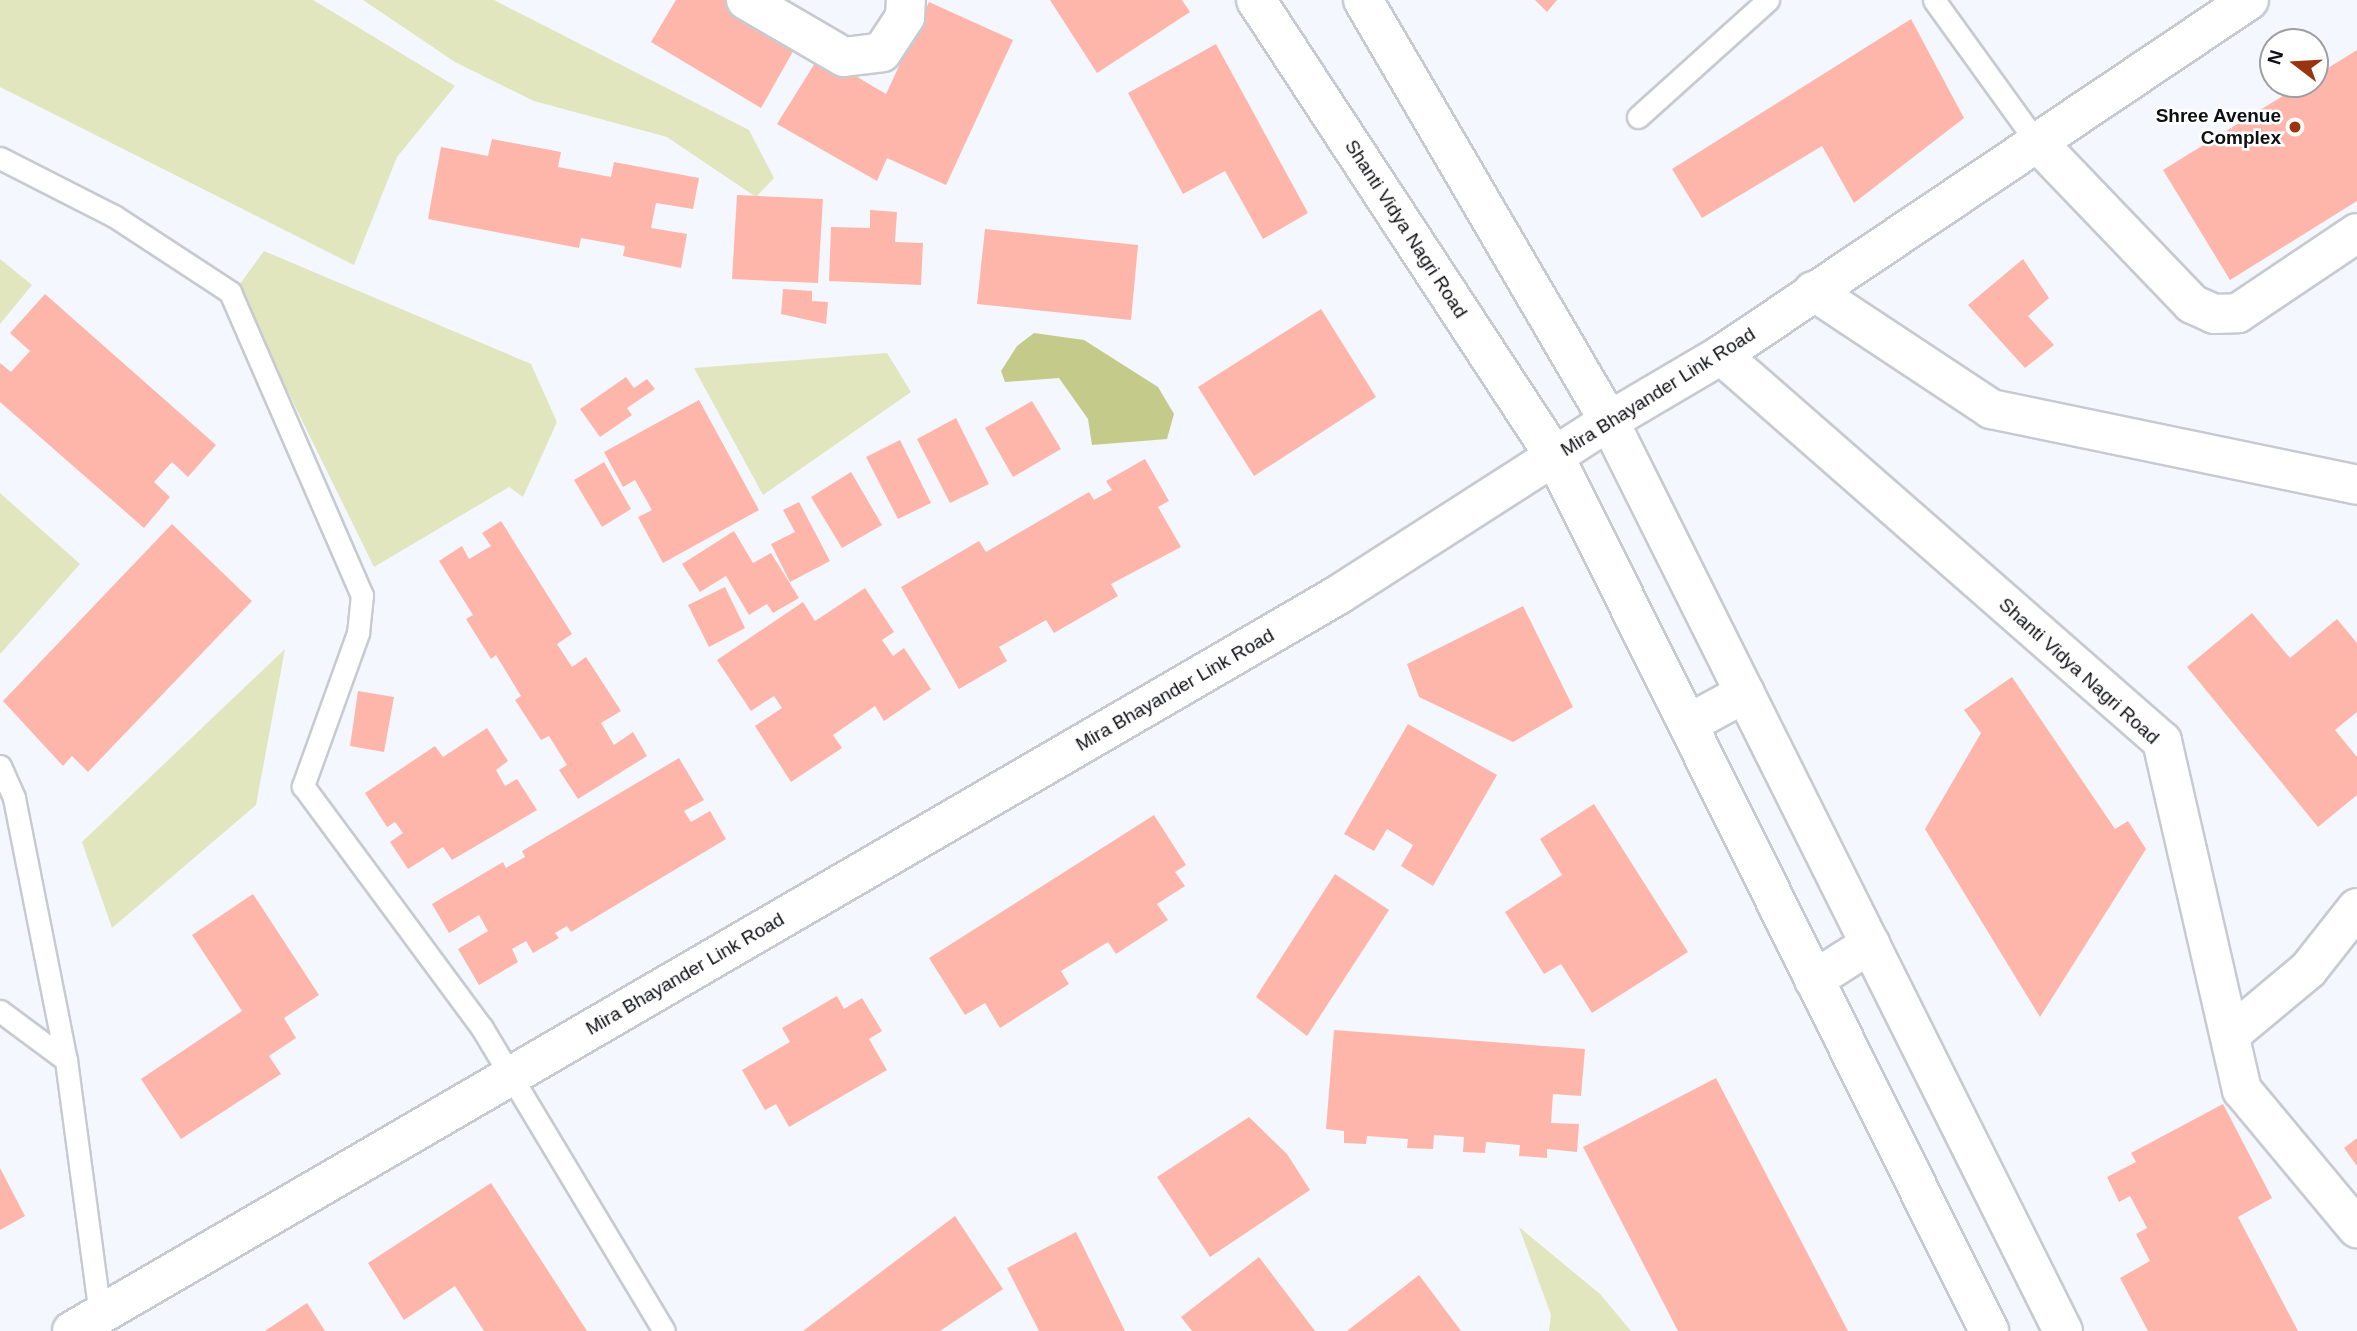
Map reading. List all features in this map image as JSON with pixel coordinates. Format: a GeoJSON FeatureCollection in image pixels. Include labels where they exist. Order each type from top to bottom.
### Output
{"type":"FeatureCollection","features":[{"type":"Feature","properties":{"kind":"street"},"geometry":{"type":"LineString","coordinates":[[746,0],[844,57],[882,52],[905,17],[906,0]]}},
{"type":"Feature","properties":{"kind":"street","name":"Shanti Vidya Nagri Road"},"geometry":{"type":"LineString","coordinates":[[1256,0],[1555,457],[1989,1331]]}},
{"type":"Feature","properties":{"kind":"street"},"geometry":{"type":"LineString","coordinates":[[1363,0],[1609,421],[2063,1331]]}},
{"type":"Feature","properties":{"kind":"street","name":"Mira Bhayander Link Road"},"geometry":{"type":"LineString","coordinates":[[86,1323],[1338,595],[1609,421],[1721,355],[2035,140],[2249,0]]}},
{"type":"Feature","properties":{"kind":"street"},"geometry":{"type":"LineString","coordinates":[[2035,140],[2192,304],[2214,314],[2238,313],[2357,233]]}},
{"type":"Feature","properties":{"kind":"street"},"geometry":{"type":"LineString","coordinates":[[1813,292],[1992,409],[2357,485]]}},
{"type":"Feature","properties":{"kind":"street","name":"Shanti Vidya Nagri Road"},"geometry":{"type":"LineString","coordinates":[[1721,355],[2162,741],[2242,1090],[2357,1228]]}},
{"type":"Feature","properties":{"kind":"street"},"geometry":{"type":"LineString","coordinates":[[1688,724],[1745,693]]}},
{"type":"Feature","properties":{"kind":"street"},"geometry":{"type":"LineString","coordinates":[[2230,1035],[2308,970],[2357,908]]}},
{"type":"Feature","properties":{"kind":"street"},"geometry":{"type":"LineString","coordinates":[[1814,980],[1870,944]]}},
{"type":"Feature","properties":{"kind":"lane"},"geometry":{"type":"LineString","coordinates":[[1639,117],[1768,0]]}},
{"type":"Feature","properties":{"kind":"lane"},"geometry":{"type":"LineString","coordinates":[[1934,0],[2035,140]]}},
{"type":"Feature","properties":{"kind":"lane"},"geometry":{"type":"LineString","coordinates":[[0,158],[114,216],[230,292],[362,595],[358,633],[303,786],[482,1028],[664,1331]]}},
{"type":"Feature","properties":{"kind":"lane"},"geometry":{"type":"LineString","coordinates":[[0,766],[14,798],[66,1060],[86,1323]]}},
{"type":"Feature","properties":{"kind":"lane"},"geometry":{"type":"LineString","coordinates":[[0,1011],[66,1060]]}},
{"type":"Feature","properties":{"kind":"green space"},"geometry":{"type":"Polygon","coordinates":[[[0,0],[313,0],[455,86],[397,157],[354,265],[0,87],[0,0]]]}},
{"type":"Feature","properties":{"kind":"green space"},"geometry":{"type":"Polygon","coordinates":[[[363,0],[494,0],[749,130],[774,178],[756,197],[667,137],[534,101],[455,62],[363,0]]]}},
{"type":"Feature","properties":{"kind":"green space"},"geometry":{"type":"Polygon","coordinates":[[[264,251],[531,364],[557,422],[523,497],[509,487],[374,567],[237,288],[264,251]]]}},
{"type":"Feature","properties":{"kind":"green space"},"geometry":{"type":"Polygon","coordinates":[[[0,259],[32,285],[0,324],[0,259]]]}},
{"type":"Feature","properties":{"kind":"green space"},"geometry":{"type":"Polygon","coordinates":[[[1034,333],[1084,340],[1158,387],[1174,414],[1167,439],[1092,445],[1088,419],[1059,378],[1005,382],[1001,371],[1017,346],[1034,333]]]}},
{"type":"Feature","properties":{"kind":"green space"},"geometry":{"type":"Polygon","coordinates":[[[887,353],[911,392],[763,495],[694,368],[887,353]]]}},
{"type":"Feature","properties":{"kind":"green space"},"geometry":{"type":"Polygon","coordinates":[[[0,493],[80,564],[1,653],[0,653],[0,493]]]}},
{"type":"Feature","properties":{"kind":"green space"},"geometry":{"type":"Polygon","coordinates":[[[285,649],[256,805],[112,928],[82,842],[285,649]]]}},
{"type":"Feature","properties":{"kind":"green space"},"geometry":{"type":"Polygon","coordinates":[[[1519,1227],[1600,1294],[1631,1331],[1549,1331],[1551,1315],[1519,1227]]]}},
{"type":"Feature","properties":{"kind":"building"},"geometry":{"type":"Polygon","coordinates":[[[676,0],[728,0],[800,39],[761,108],[651,42],[676,0]]]}},
{"type":"Feature","properties":{"kind":"building"},"geometry":{"type":"Polygon","coordinates":[[[1050,0],[1182,0],[1190,12],[1097,73],[1050,0]]]}},
{"type":"Feature","properties":{"kind":"building"},"geometry":{"type":"Polygon","coordinates":[[[1535,0],[1557,0],[1547,12],[1535,0]]]}},
{"type":"Feature","properties":{"kind":"building"},"geometry":{"type":"Polygon","coordinates":[[[929,2],[1013,40],[946,185],[887,158],[877,181],[777,124],[820,55],[886,94],[929,2]]]}},
{"type":"Feature","properties":{"kind":"building"},"geometry":{"type":"Polygon","coordinates":[[[1911,19],[1964,118],[1854,203],[1822,146],[1702,218],[1672,169],[1911,19]]]}},
{"type":"Feature","properties":{"kind":"building"},"geometry":{"type":"Polygon","coordinates":[[[1216,44],[1308,213],[1263,239],[1225,171],[1183,194],[1128,93],[1216,44]]]}},
{"type":"Feature","properties":{"kind":"building","name":"Shree Avenue Complex"},"geometry":{"type":"Polygon","coordinates":[[[2357,50],[2357,201],[2230,280],[2163,170],[2279,98],[2329,98],[2329,67],[2357,50]]]}},
{"type":"Feature","properties":{"kind":"building"},"geometry":{"type":"Polygon","coordinates":[[[492,139],[561,152],[558,167],[611,177],[614,162],[699,178],[693,209],[656,203],[651,228],[687,234],[681,268],[623,256],[625,246],[581,238],[579,248],[428,219],[441,147],[488,156],[492,139]]]}},
{"type":"Feature","properties":{"kind":"building"},"geometry":{"type":"Polygon","coordinates":[[[737,195],[823,199],[818,283],[732,279],[737,195]]]}},
{"type":"Feature","properties":{"kind":"building"},"geometry":{"type":"Polygon","coordinates":[[[870,210],[897,212],[895,242],[923,243],[921,285],[829,281],[831,227],[870,228],[870,210]]]}},
{"type":"Feature","properties":{"kind":"building"},"geometry":{"type":"Polygon","coordinates":[[[985,229],[1138,245],[1131,320],[977,304],[985,229]]]}},
{"type":"Feature","properties":{"kind":"building"},"geometry":{"type":"Polygon","coordinates":[[[2023,259],[2049,298],[2028,316],[2054,345],[2025,368],[1968,305],[2023,259]]]}},
{"type":"Feature","properties":{"kind":"building"},"geometry":{"type":"Polygon","coordinates":[[[783,289],[812,291],[812,301],[828,302],[826,324],[781,314],[783,289]]]}},
{"type":"Feature","properties":{"kind":"building"},"geometry":{"type":"Polygon","coordinates":[[[45,294],[216,445],[188,477],[172,462],[154,482],[170,497],[144,528],[0,402],[0,363],[11,372],[30,351],[10,333],[45,294]]]}},
{"type":"Feature","properties":{"kind":"building"},"geometry":{"type":"Polygon","coordinates":[[[1321,309],[1376,397],[1254,476],[1198,387],[1321,309]]]}},
{"type":"Feature","properties":{"kind":"building"},"geometry":{"type":"Polygon","coordinates":[[[626,377],[634,388],[647,379],[655,389],[627,408],[632,415],[600,437],[580,409],[626,377]]]}},
{"type":"Feature","properties":{"kind":"building"},"geometry":{"type":"Polygon","coordinates":[[[699,400],[759,510],[663,563],[638,517],[652,510],[635,480],[623,487],[604,452],[699,400]]]}},
{"type":"Feature","properties":{"kind":"building"},"geometry":{"type":"Polygon","coordinates":[[[1032,401],[1061,449],[1013,477],[985,428],[1032,401]]]}},
{"type":"Feature","properties":{"kind":"building"},"geometry":{"type":"Polygon","coordinates":[[[956,418],[989,484],[950,503],[917,439],[956,418]]]}},
{"type":"Feature","properties":{"kind":"building"},"geometry":{"type":"Polygon","coordinates":[[[900,440],[931,503],[898,519],[866,457],[900,440]]]}},
{"type":"Feature","properties":{"kind":"building"},"geometry":{"type":"Polygon","coordinates":[[[1145,459],[1169,501],[1158,507],[1181,547],[1111,584],[1118,596],[1054,633],[1046,620],[999,647],[1007,661],[959,689],[901,587],[979,541],[986,552],[1089,492],[1094,500],[1112,490],[1106,481],[1145,459]]]}},
{"type":"Feature","properties":{"kind":"building"},"geometry":{"type":"Polygon","coordinates":[[[604,462],[631,509],[602,527],[574,480],[604,462]]]}},
{"type":"Feature","properties":{"kind":"building"},"geometry":{"type":"Polygon","coordinates":[[[851,472],[882,525],[842,548],[811,497],[851,472]]]}},
{"type":"Feature","properties":{"kind":"building"},"geometry":{"type":"Polygon","coordinates":[[[799,502],[830,561],[790,582],[771,544],[795,532],[783,510],[799,502]]]}},
{"type":"Feature","properties":{"kind":"building"},"geometry":{"type":"Polygon","coordinates":[[[501,521],[572,634],[557,644],[572,667],[586,657],[621,711],[601,723],[614,745],[633,732],[647,756],[578,799],[559,770],[567,765],[549,736],[541,740],[515,700],[521,696],[496,655],[491,659],[466,619],[473,615],[439,561],[462,546],[469,559],[491,546],[482,533],[501,521]]]}},
{"type":"Feature","properties":{"kind":"building"},"geometry":{"type":"Polygon","coordinates":[[[172,524],[252,601],[88,772],[72,756],[63,766],[3,701],[172,524]]]}},
{"type":"Feature","properties":{"kind":"building"},"geometry":{"type":"Polygon","coordinates":[[[734,531],[753,563],[771,553],[799,598],[773,613],[767,604],[749,615],[726,576],[700,592],[682,564],[734,531]]]}},
{"type":"Feature","properties":{"kind":"building"},"geometry":{"type":"Polygon","coordinates":[[[725,587],[745,628],[709,647],[688,605],[725,587]]]}},
{"type":"Feature","properties":{"kind":"building"},"geometry":{"type":"Polygon","coordinates":[[[865,588],[894,632],[882,640],[893,656],[904,648],[931,689],[884,721],[875,706],[833,735],[842,748],[791,782],[755,726],[782,708],[774,696],[751,711],[717,660],[803,602],[815,621],[865,588]]]}},
{"type":"Feature","properties":{"kind":"building"},"geometry":{"type":"Polygon","coordinates":[[[1523,606],[1573,707],[1513,742],[1419,697],[1407,664],[1523,606]]]}},
{"type":"Feature","properties":{"kind":"building"},"geometry":{"type":"Polygon","coordinates":[[[2252,613],[2290,658],[2337,619],[2357,643],[2357,712],[2335,730],[2357,757],[2357,795],[2318,827],[2187,667],[2252,613]]]}},
{"type":"Feature","properties":{"kind":"building"},"geometry":{"type":"Polygon","coordinates":[[[2012,677],[2115,829],[2128,821],[2146,849],[2040,1017],[1925,829],[1981,733],[1964,710],[2012,677]]]}},
{"type":"Feature","properties":{"kind":"building"},"geometry":{"type":"Polygon","coordinates":[[[358,691],[394,697],[384,752],[350,746],[358,691]]]}},
{"type":"Feature","properties":{"kind":"building"},"geometry":{"type":"Polygon","coordinates":[[[1408,724],[1497,775],[1433,886],[1401,866],[1413,845],[1387,829],[1374,851],[1344,834],[1408,724]]]}},
{"type":"Feature","properties":{"kind":"building"},"geometry":{"type":"Polygon","coordinates":[[[487,728],[508,761],[496,770],[505,786],[517,779],[537,810],[452,860],[443,847],[408,869],[390,842],[403,833],[395,822],[387,827],[365,793],[435,746],[443,757],[487,728]]]}},
{"type":"Feature","properties":{"kind":"building"},"geometry":{"type":"Polygon","coordinates":[[[679,758],[704,800],[684,811],[691,822],[710,811],[726,839],[571,932],[567,926],[555,933],[559,938],[533,953],[526,941],[512,949],[518,962],[479,985],[458,949],[488,931],[479,915],[449,933],[432,904],[503,862],[506,868],[525,857],[522,851],[679,758]]]}},
{"type":"Feature","properties":{"kind":"building"},"geometry":{"type":"Polygon","coordinates":[[[1594,804],[1688,952],[1592,1013],[1561,964],[1544,974],[1505,912],[1562,875],[1540,839],[1594,804]]]}},
{"type":"Feature","properties":{"kind":"building"},"geometry":{"type":"Polygon","coordinates":[[[1154,815],[1186,865],[1175,872],[1185,886],[1157,904],[1168,920],[1116,954],[1108,942],[1061,971],[1069,984],[1000,1028],[985,1003],[965,1015],[929,958],[1154,815]]]}},
{"type":"Feature","properties":{"kind":"building"},"geometry":{"type":"Polygon","coordinates":[[[1335,874],[1389,910],[1307,1036],[1256,997],[1335,874]]]}},
{"type":"Feature","properties":{"kind":"building"},"geometry":{"type":"Polygon","coordinates":[[[253,894],[319,995],[284,1018],[296,1038],[269,1056],[281,1074],[181,1139],[141,1079],[242,1011],[192,935],[253,894]]]}},
{"type":"Feature","properties":{"kind":"building"},"geometry":{"type":"Polygon","coordinates":[[[837,996],[844,1009],[862,998],[882,1031],[869,1039],[887,1070],[789,1127],[776,1104],[765,1110],[742,1070],[790,1042],[782,1028],[837,996]]]}},
{"type":"Feature","properties":{"kind":"building"},"geometry":{"type":"Polygon","coordinates":[[[1334,1030],[1585,1049],[1581,1096],[1553,1094],[1551,1123],[1579,1124],[1577,1152],[1547,1149],[1547,1158],[1519,1156],[1520,1145],[1486,1142],[1485,1153],[1463,1152],[1464,1137],[1434,1135],[1433,1149],[1407,1148],[1408,1139],[1367,1136],[1366,1144],[1344,1143],[1344,1131],[1326,1129],[1334,1030]]]}},
{"type":"Feature","properties":{"kind":"building"},"geometry":{"type":"Polygon","coordinates":[[[1716,1078],[1848,1331],[1678,1331],[1583,1147],[1716,1078]]]}},
{"type":"Feature","properties":{"kind":"building"},"geometry":{"type":"Polygon","coordinates":[[[2223,1104],[2272,1198],[2238,1217],[2298,1331],[2148,1331],[2120,1278],[2150,1261],[2136,1234],[2147,1228],[2130,1196],[2119,1202],[2107,1177],[2136,1162],[2131,1153],[2223,1104]]]}},
{"type":"Feature","properties":{"kind":"building"},"geometry":{"type":"Polygon","coordinates":[[[1249,1117],[1287,1154],[1310,1190],[1210,1257],[1157,1177],[1249,1117]]]}},
{"type":"Feature","properties":{"kind":"building"},"geometry":{"type":"Polygon","coordinates":[[[2357,1138],[2357,1166],[2344,1148],[2357,1138]]]}},
{"type":"Feature","properties":{"kind":"building"},"geometry":{"type":"Polygon","coordinates":[[[0,1168],[25,1216],[0,1230],[0,1168]]]}},
{"type":"Feature","properties":{"kind":"building"},"geometry":{"type":"Polygon","coordinates":[[[491,1183],[587,1331],[484,1331],[455,1286],[404,1320],[368,1263],[491,1183]]]}},
{"type":"Feature","properties":{"kind":"building"},"geometry":{"type":"Polygon","coordinates":[[[955,1216],[1003,1289],[940,1331],[803,1331],[955,1216]]]}},
{"type":"Feature","properties":{"kind":"building"},"geometry":{"type":"Polygon","coordinates":[[[1076,1232],[1125,1331],[1039,1331],[1007,1268],[1076,1232]]]}},
{"type":"Feature","properties":{"kind":"building"},"geometry":{"type":"Polygon","coordinates":[[[1259,1257],[1315,1331],[1192,1331],[1181,1317],[1259,1257]]]}},
{"type":"Feature","properties":{"kind":"building"},"geometry":{"type":"Polygon","coordinates":[[[1419,1275],[1461,1331],[1347,1331],[1419,1275]]]}},
{"type":"Feature","properties":{"kind":"building"},"geometry":{"type":"Polygon","coordinates":[[[307,1303],[325,1331],[265,1331],[307,1303]]]}},
{"type":"Feature","properties":{"kind":"place","name":"Shree Avenue Complex"},"geometry":{"type":"Point","coordinates":[2295,127]}}]}
